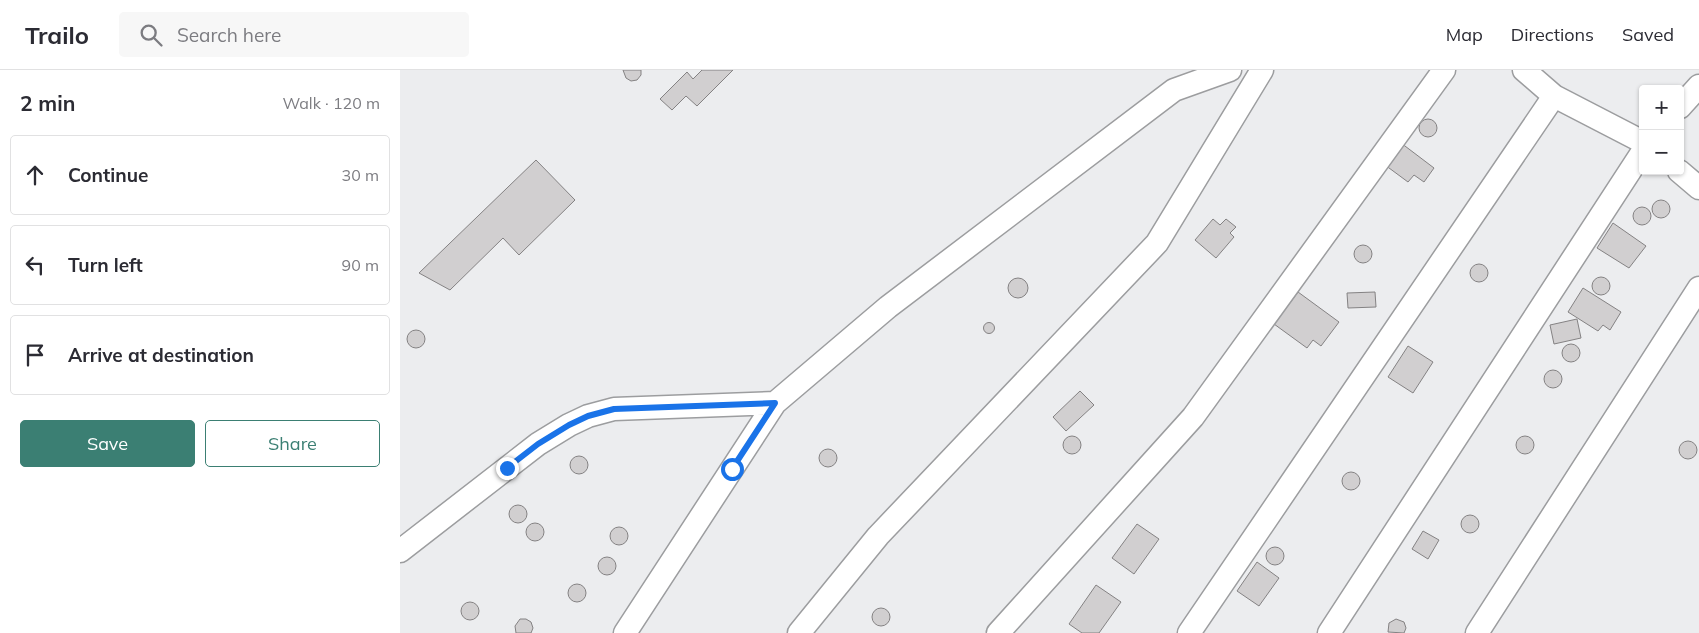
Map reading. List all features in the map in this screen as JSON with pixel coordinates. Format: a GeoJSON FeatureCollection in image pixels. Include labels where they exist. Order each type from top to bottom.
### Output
{"type":"FeatureCollection","features":[{"type":"Feature","properties":{"kind":"street"},"geometry":{"type":"LineString","coordinates":[[625,633],[775,403],[888,307],[1174,90],[1230,70]]}},
{"type":"Feature","properties":{"kind":"street"},"geometry":{"type":"LineString","coordinates":[[799,633],[878,536],[1157,243],[1262,70]]}},
{"type":"Feature","properties":{"kind":"street"},"geometry":{"type":"LineString","coordinates":[[998,633],[1193,417],[1444,70]]}},
{"type":"Feature","properties":{"kind":"street"},"geometry":{"type":"LineString","coordinates":[[1524,70],[1554,96],[1639,140]]}},
{"type":"Feature","properties":{"kind":"street"},"geometry":{"type":"LineString","coordinates":[[1684,103],[1699,86]]}},
{"type":"Feature","properties":{"kind":"street"},"geometry":{"type":"LineString","coordinates":[[1189,633],[1554,96]]}},
{"type":"Feature","properties":{"kind":"street"},"geometry":{"type":"LineString","coordinates":[[1329,633],[1639,157]]}},
{"type":"Feature","properties":{"kind":"street"},"geometry":{"type":"LineString","coordinates":[[1684,175],[1699,188]]}},
{"type":"Feature","properties":{"kind":"street"},"geometry":{"type":"LineString","coordinates":[[1477,633],[1699,288]]}},
{"type":"Feature","properties":{"kind":"street"},"geometry":{"type":"LineString","coordinates":[[400,551],[538,444],[588,416],[614,409],[775,403]]}},
{"type":"Feature","properties":{"kind":"building"},"geometry":{"type":"Polygon","coordinates":[[[623,70],[641,70],[641,75],[637,80],[631,81],[626,78],[623,70]]]}},
{"type":"Feature","properties":{"kind":"building"},"geometry":{"type":"Polygon","coordinates":[[[702,70],[733,70],[697,106],[686,96],[672,110],[660,99],[687,72],[693,79],[702,70]]]}},
{"type":"Feature","properties":{"kind":"building"},"geometry":{"type":"Polygon","coordinates":[[[1428,119],[1436,124],[1437,128],[1432,136],[1428,137],[1420,132],[1419,128],[1424,120],[1428,119]]]}},
{"type":"Feature","properties":{"kind":"building"},"geometry":{"type":"Polygon","coordinates":[[[1401,143],[1434,168],[1424,182],[1414,175],[1408,182],[1385,165],[1401,143]]]}},
{"type":"Feature","properties":{"kind":"building"},"geometry":{"type":"Polygon","coordinates":[[[536,160],[575,200],[519,255],[503,238],[450,290],[419,273],[536,160]]]}},
{"type":"Feature","properties":{"kind":"building"},"geometry":{"type":"Polygon","coordinates":[[[1661,200],[1668,202],[1670,209],[1668,216],[1661,218],[1654,216],[1652,209],[1654,202],[1661,200]]]}},
{"type":"Feature","properties":{"kind":"building"},"geometry":{"type":"Polygon","coordinates":[[[1642,207],[1650,212],[1651,216],[1646,224],[1642,225],[1634,220],[1633,216],[1638,208],[1642,207]]]}},
{"type":"Feature","properties":{"kind":"building"},"geometry":{"type":"Polygon","coordinates":[[[1213,219],[1220,225],[1226,219],[1236,227],[1230,233],[1234,237],[1216,258],[1195,240],[1213,219]]]}},
{"type":"Feature","properties":{"kind":"building"},"geometry":{"type":"Polygon","coordinates":[[[1613,223],[1646,246],[1629,268],[1597,248],[1613,223]]]}},
{"type":"Feature","properties":{"kind":"building"},"geometry":{"type":"Polygon","coordinates":[[[1359,245],[1367,245],[1372,250],[1370,261],[1359,263],[1354,258],[1354,250],[1359,245]]]}},
{"type":"Feature","properties":{"kind":"building"},"geometry":{"type":"Polygon","coordinates":[[[1479,264],[1487,269],[1488,273],[1483,281],[1479,282],[1471,277],[1470,273],[1475,265],[1479,264]]]}},
{"type":"Feature","properties":{"kind":"building"},"geometry":{"type":"Polygon","coordinates":[[[1601,277],[1609,282],[1610,286],[1605,294],[1601,295],[1593,290],[1592,286],[1597,278],[1601,277]]]}},
{"type":"Feature","properties":{"kind":"building"},"geometry":{"type":"Polygon","coordinates":[[[1018,278],[1025,281],[1028,288],[1025,295],[1018,298],[1011,295],[1008,288],[1011,281],[1018,278]]]}},
{"type":"Feature","properties":{"kind":"building"},"geometry":{"type":"Polygon","coordinates":[[[1583,288],[1621,312],[1610,330],[1603,325],[1598,331],[1568,312],[1583,288]]]}},
{"type":"Feature","properties":{"kind":"building"},"geometry":{"type":"Polygon","coordinates":[[[1298,292],[1339,322],[1321,346],[1313,340],[1307,348],[1274,324],[1298,292]]]}},
{"type":"Feature","properties":{"kind":"building"},"geometry":{"type":"Polygon","coordinates":[[[1375,292],[1376,307],[1348,308],[1347,293],[1375,292]]]}},
{"type":"Feature","properties":{"kind":"building"},"geometry":{"type":"Polygon","coordinates":[[[1577,319],[1581,338],[1554,344],[1550,325],[1577,319]]]}},
{"type":"Feature","properties":{"kind":"building"},"geometry":{"type":"Polygon","coordinates":[[[989,322],[995,328],[989,334],[983,328],[989,322]]]}},
{"type":"Feature","properties":{"kind":"building"},"geometry":{"type":"Polygon","coordinates":[[[416,330],[424,335],[425,339],[420,347],[416,348],[408,343],[407,339],[412,331],[416,330]]]}},
{"type":"Feature","properties":{"kind":"building"},"geometry":{"type":"Polygon","coordinates":[[[1571,344],[1579,349],[1580,353],[1575,361],[1571,362],[1563,357],[1562,353],[1567,345],[1571,344]]]}},
{"type":"Feature","properties":{"kind":"building"},"geometry":{"type":"Polygon","coordinates":[[[1408,346],[1433,362],[1413,393],[1388,377],[1408,346]]]}},
{"type":"Feature","properties":{"kind":"building"},"geometry":{"type":"Polygon","coordinates":[[[1553,370],[1560,372],[1562,379],[1560,386],[1553,388],[1546,386],[1544,379],[1546,372],[1553,370]]]}},
{"type":"Feature","properties":{"kind":"building"},"geometry":{"type":"Polygon","coordinates":[[[1080,391],[1094,405],[1066,431],[1053,417],[1080,391]]]}},
{"type":"Feature","properties":{"kind":"building"},"geometry":{"type":"Polygon","coordinates":[[[1072,436],[1080,441],[1081,445],[1076,453],[1072,454],[1064,449],[1063,445],[1068,437],[1072,436]]]}},
{"type":"Feature","properties":{"kind":"building"},"geometry":{"type":"Polygon","coordinates":[[[1525,436],[1533,441],[1534,445],[1529,453],[1525,454],[1517,449],[1516,445],[1521,437],[1525,436]]]}},
{"type":"Feature","properties":{"kind":"building"},"geometry":{"type":"Polygon","coordinates":[[[1688,441],[1696,446],[1697,450],[1692,458],[1688,459],[1680,454],[1679,450],[1684,442],[1688,441]]]}},
{"type":"Feature","properties":{"kind":"building"},"geometry":{"type":"Polygon","coordinates":[[[828,449],[836,454],[837,458],[832,466],[828,467],[820,462],[819,458],[824,450],[828,449]]]}},
{"type":"Feature","properties":{"kind":"building"},"geometry":{"type":"Polygon","coordinates":[[[579,456],[587,461],[588,465],[583,473],[579,474],[571,469],[570,465],[575,457],[579,456]]]}},
{"type":"Feature","properties":{"kind":"building"},"geometry":{"type":"Polygon","coordinates":[[[1347,472],[1355,472],[1360,477],[1358,488],[1347,490],[1342,485],[1342,477],[1347,472]]]}},
{"type":"Feature","properties":{"kind":"building"},"geometry":{"type":"Polygon","coordinates":[[[518,505],[526,510],[527,514],[522,522],[518,523],[510,518],[509,514],[514,506],[518,505]]]}},
{"type":"Feature","properties":{"kind":"building"},"geometry":{"type":"Polygon","coordinates":[[[1470,515],[1478,520],[1479,524],[1474,532],[1470,533],[1462,528],[1461,524],[1466,516],[1470,515]]]}},
{"type":"Feature","properties":{"kind":"building"},"geometry":{"type":"Polygon","coordinates":[[[535,523],[543,528],[544,532],[539,540],[535,541],[527,536],[526,532],[531,524],[535,523]]]}},
{"type":"Feature","properties":{"kind":"building"},"geometry":{"type":"Polygon","coordinates":[[[1137,524],[1159,539],[1134,574],[1112,558],[1137,524]]]}},
{"type":"Feature","properties":{"kind":"building"},"geometry":{"type":"Polygon","coordinates":[[[619,527],[627,532],[628,536],[623,544],[619,545],[611,540],[610,536],[615,528],[619,527]]]}},
{"type":"Feature","properties":{"kind":"building"},"geometry":{"type":"Polygon","coordinates":[[[1423,531],[1439,540],[1428,559],[1412,549],[1423,531]]]}},
{"type":"Feature","properties":{"kind":"building"},"geometry":{"type":"Polygon","coordinates":[[[1275,547],[1283,552],[1284,556],[1279,564],[1275,565],[1267,560],[1266,556],[1271,548],[1275,547]]]}},
{"type":"Feature","properties":{"kind":"building"},"geometry":{"type":"Polygon","coordinates":[[[607,557],[615,562],[616,566],[611,574],[607,575],[599,570],[598,566],[603,558],[607,557]]]}},
{"type":"Feature","properties":{"kind":"building"},"geometry":{"type":"Polygon","coordinates":[[[1257,562],[1279,578],[1259,606],[1237,591],[1257,562]]]}},
{"type":"Feature","properties":{"kind":"building"},"geometry":{"type":"Polygon","coordinates":[[[577,584],[585,589],[586,593],[581,601],[577,602],[569,597],[568,593],[573,585],[577,584]]]}},
{"type":"Feature","properties":{"kind":"building"},"geometry":{"type":"Polygon","coordinates":[[[1096,585],[1121,602],[1099,633],[1082,633],[1069,624],[1096,585]]]}},
{"type":"Feature","properties":{"kind":"building"},"geometry":{"type":"Polygon","coordinates":[[[466,602],[474,602],[479,607],[477,618],[466,620],[461,615],[461,607],[466,602]]]}},
{"type":"Feature","properties":{"kind":"building"},"geometry":{"type":"Polygon","coordinates":[[[881,608],[889,613],[890,617],[885,625],[881,626],[873,621],[872,617],[877,609],[881,608]]]}},
{"type":"Feature","properties":{"kind":"building"},"geometry":{"type":"Polygon","coordinates":[[[520,619],[526,619],[531,622],[533,628],[531,633],[516,633],[515,626],[520,619]]]}},
{"type":"Feature","properties":{"kind":"building"},"geometry":{"type":"Polygon","coordinates":[[[1396,619],[1404,622],[1406,628],[1404,633],[1388,632],[1389,623],[1396,619]]]}},
{"type":"Feature","properties":{"kind":"route"},"geometry":{"type":"LineString","coordinates":[[507,468],[538,444],[569,425],[588,416],[614,409],[775,403],[732,469]]}}]}
